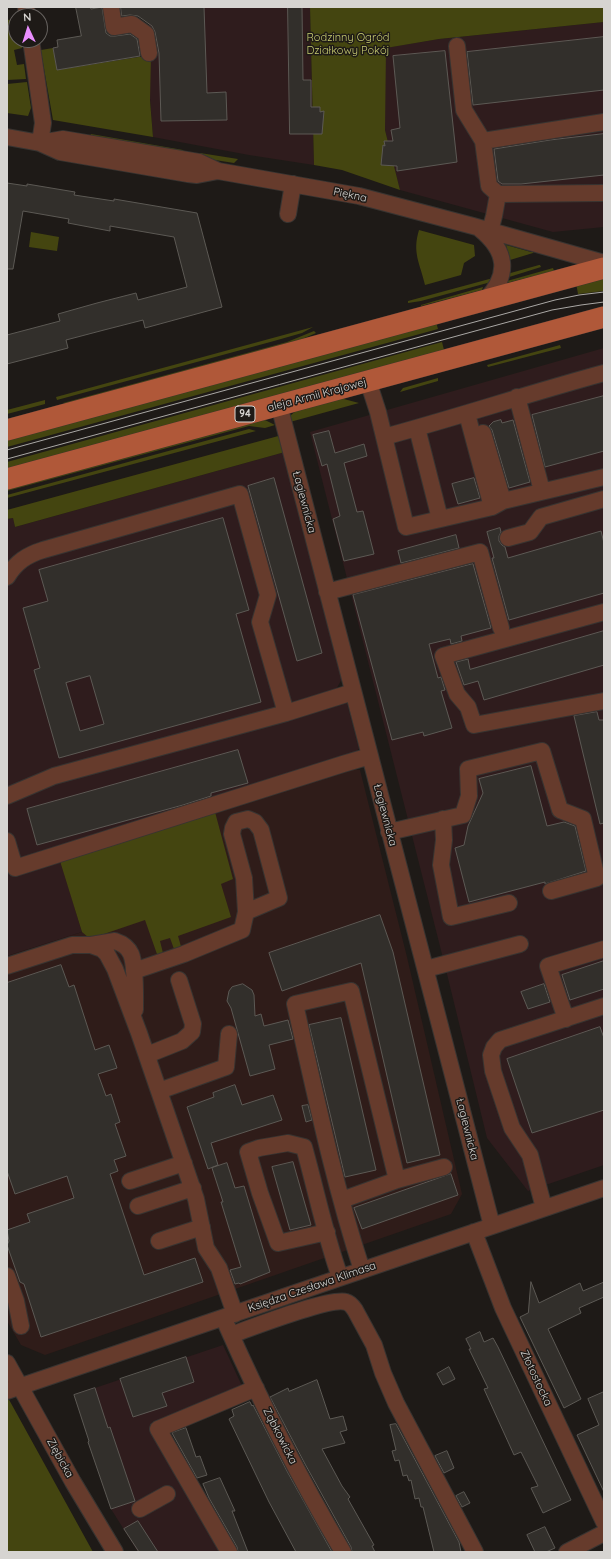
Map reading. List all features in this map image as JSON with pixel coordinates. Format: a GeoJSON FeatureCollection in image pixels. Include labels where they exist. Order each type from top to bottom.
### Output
{"type":"FeatureCollection","features":[{"type":"Feature","properties":{"kind":"main road"},"geometry":{"type":"LineString","coordinates":[[7,430],[604,268]]}},
{"type":"Feature","properties":{"kind":"main road","name":"aleja Armii Krajowej"},"geometry":{"type":"LineString","coordinates":[[7,479],[604,317]]}},
{"type":"Feature","properties":{"kind":"street"},"geometry":{"type":"LineString","coordinates":[[111,7],[114,27],[132,24],[146,34],[149,52]]}},
{"type":"Feature","properties":{"kind":"street"},"geometry":{"type":"LineString","coordinates":[[457,46],[464,110],[483,141],[488,186],[498,194],[604,193]]}},
{"type":"Feature","properties":{"kind":"street"},"geometry":{"type":"LineString","coordinates":[[32,48],[43,123],[40,142]]}},
{"type":"Feature","properties":{"kind":"street"},"geometry":{"type":"LineString","coordinates":[[483,141],[604,122]]}},
{"type":"Feature","properties":{"kind":"street","name":"Piękna"},"geometry":{"type":"LineString","coordinates":[[7,137],[40,142],[63,139],[199,162],[218,171],[359,196],[604,263]]}},
{"type":"Feature","properties":{"kind":"street"},"geometry":{"type":"LineString","coordinates":[[288,214],[293,184]]}},
{"type":"Feature","properties":{"kind":"street"},"geometry":{"type":"LineString","coordinates":[[486,300],[495,290],[499,281],[502,262],[497,246],[484,229],[494,216],[498,194]]}},
{"type":"Feature","properties":{"kind":"street"},"geometry":{"type":"LineString","coordinates":[[384,437],[472,412],[517,397],[604,373]]}},
{"type":"Feature","properties":{"kind":"street"},"geometry":{"type":"LineString","coordinates":[[368,381],[384,437],[406,527],[498,504],[542,491],[604,477]]}},
{"type":"Feature","properties":{"kind":"street"},"geometry":{"type":"LineString","coordinates":[[517,397],[542,491]]}},
{"type":"Feature","properties":{"kind":"street","name":"Łagiewnicka"},"geometry":{"type":"LineString","coordinates":[[279,405],[492,1226]]}},
{"type":"Feature","properties":{"kind":"street"},"geometry":{"type":"LineString","coordinates":[[472,412],[498,504]]}},
{"type":"Feature","properties":{"kind":"street"},"geometry":{"type":"LineString","coordinates":[[417,428],[440,519]]}},
{"type":"Feature","properties":{"kind":"street"},"geometry":{"type":"LineString","coordinates":[[7,577],[15,565],[28,555],[240,494],[268,595],[260,622],[286,713]]}},
{"type":"Feature","properties":{"kind":"street"},"geometry":{"type":"LineString","coordinates":[[508,538],[530,532],[541,517],[604,499]]}},
{"type":"Feature","properties":{"kind":"street"},"geometry":{"type":"LineString","coordinates":[[327,592],[480,552],[501,628]]}},
{"type":"Feature","properties":{"kind":"street"},"geometry":{"type":"LineString","coordinates":[[604,612],[443,656],[457,694],[468,707],[474,725],[604,701]]}},
{"type":"Feature","properties":{"kind":"street"},"geometry":{"type":"LineString","coordinates":[[7,796],[54,776],[286,713],[353,692]]}},
{"type":"Feature","properties":{"kind":"street"},"geometry":{"type":"LineString","coordinates":[[389,832],[463,815],[469,796],[468,769],[542,751],[560,810],[583,819],[597,878],[551,891]]}},
{"type":"Feature","properties":{"kind":"street"},"geometry":{"type":"LineString","coordinates":[[7,841],[15,868],[370,756]]}},
{"type":"Feature","properties":{"kind":"street"},"geometry":{"type":"LineString","coordinates":[[134,971],[184,954],[242,930],[246,912],[244,878],[232,834],[236,822],[248,818],[255,822],[261,830],[279,898],[246,912]]}},
{"type":"Feature","properties":{"kind":"street"},"geometry":{"type":"LineString","coordinates":[[443,819],[444,840],[441,865],[451,917],[510,903]]}},
{"type":"Feature","properties":{"kind":"street"},"geometry":{"type":"LineString","coordinates":[[7,966],[58,948],[72,945],[91,945],[108,941],[119,942],[131,954],[134,971],[136,1024]]}},
{"type":"Feature","properties":{"kind":"street"},"geometry":{"type":"LineString","coordinates":[[426,969],[520,944]]}},
{"type":"Feature","properties":{"kind":"street","name":"Ząbkowicka"},"geometry":{"type":"LineString","coordinates":[[91,945],[102,949],[109,958],[115,969],[136,1024],[196,1199],[206,1248],[219,1268],[229,1316],[231,1335],[310,1497],[343,1552]]}},
{"type":"Feature","properties":{"kind":"street"},"geometry":{"type":"LineString","coordinates":[[566,1019],[548,966],[604,949]]}},
{"type":"Feature","properties":{"kind":"street"},"geometry":{"type":"LineString","coordinates":[[147,1055],[182,1041],[192,1032],[192,1024],[179,980]]}},
{"type":"Feature","properties":{"kind":"street"},"geometry":{"type":"LineString","coordinates":[[362,1270],[342,1200],[295,1004],[350,991],[397,1180]]}},
{"type":"Feature","properties":{"kind":"street"},"geometry":{"type":"LineString","coordinates":[[544,1208],[530,1155],[512,1128],[493,1071],[491,1055],[494,1047],[500,1040],[604,1006]]}},
{"type":"Feature","properties":{"kind":"street"},"geometry":{"type":"LineString","coordinates":[[159,1091],[226,1067],[228,1034]]}},
{"type":"Feature","properties":{"kind":"street"},"geometry":{"type":"LineString","coordinates":[[327,1232],[278,1243],[260,1193],[248,1152],[259,1148],[288,1143],[304,1148],[327,1232],[332,1254],[340,1277]]}},
{"type":"Feature","properties":{"kind":"street"},"geometry":{"type":"LineString","coordinates":[[130,1181],[184,1163]]}},
{"type":"Feature","properties":{"kind":"street"},"geometry":{"type":"LineString","coordinates":[[342,1200],[397,1180],[444,1167]]}},
{"type":"Feature","properties":{"kind":"street"},"geometry":{"type":"LineString","coordinates":[[138,1206],[192,1188]]}},
{"type":"Feature","properties":{"kind":"street","name":"Księdza Czesława Klimasa"},"geometry":{"type":"LineString","coordinates":[[14,1389],[604,1188]]}},
{"type":"Feature","properties":{"kind":"street"},"geometry":{"type":"LineString","coordinates":[[159,1241],[202,1227]]}},
{"type":"Feature","properties":{"kind":"street","name":"Złotostocka"},"geometry":{"type":"LineString","coordinates":[[474,1232],[503,1308],[604,1522]]}},
{"type":"Feature","properties":{"kind":"street"},"geometry":{"type":"LineString","coordinates":[[7,1276],[13,1291],[21,1326]]}},
{"type":"Feature","properties":{"kind":"street"},"geometry":{"type":"LineString","coordinates":[[231,1335],[328,1302],[346,1302],[351,1305],[374,1345],[383,1373],[396,1403],[475,1552]]}},
{"type":"Feature","properties":{"kind":"street","name":"Ziębicka"},"geometry":{"type":"LineString","coordinates":[[7,1363],[14,1389],[73,1482],[114,1552]]}},
{"type":"Feature","properties":{"kind":"street"},"geometry":{"type":"LineString","coordinates":[[228,1552],[158,1429],[256,1388]]}},
{"type":"Feature","properties":{"kind":"street"},"geometry":{"type":"LineString","coordinates":[[140,1509],[167,1494]]}},
{"type":"Feature","properties":{"kind":"street"},"geometry":{"type":"LineString","coordinates":[[567,1552],[604,1533]]}},
{"type":"Feature","properties":{"kind":"shaded area"},"geometry":{"type":"Polygon","coordinates":[[[149,7],[310,7],[314,165],[249,155],[153,137],[150,99],[149,7]]]}},
{"type":"Feature","properties":{"kind":"shaded area"},"geometry":{"type":"Polygon","coordinates":[[[604,22],[604,227],[553,232],[400,190],[385,130],[385,48],[439,39],[604,22]]]}},
{"type":"Feature","properties":{"kind":"shaded area"},"geometry":{"type":"Polygon","coordinates":[[[604,348],[604,1165],[528,1191],[487,1138],[310,432],[604,348]]]}},
{"type":"Feature","properties":{"kind":"shaded area"},"geometry":{"type":"Polygon","coordinates":[[[285,452],[342,679],[335,691],[339,705],[347,703],[359,749],[348,757],[61,861],[82,932],[7,956],[7,519],[13,518],[15,527],[285,452]]]}},
{"type":"Feature","properties":{"kind":"shaded area"},"geometry":{"type":"Polygon","coordinates":[[[352,769],[360,770],[407,957],[462,1194],[451,1214],[45,1355],[21,1345],[7,1321],[7,956],[82,932],[60,861],[352,769]]]}},
{"type":"Feature","properties":{"kind":"shaded area"},"geometry":{"type":"Polygon","coordinates":[[[223,1345],[242,1386],[151,1428],[222,1552],[138,1552],[111,1509],[88,1442],[91,1440],[74,1395],[223,1345]]]}},
{"type":"Feature","properties":{"kind":"green space","name":"Rodzinny Ogród Działkowy Pokój"},"geometry":{"type":"Polygon","coordinates":[[[310,7],[604,7],[604,22],[439,39],[386,48],[385,130],[400,190],[342,170],[314,165],[310,7]]]}},
{"type":"Feature","properties":{"kind":"green space"},"geometry":{"type":"Polygon","coordinates":[[[7,20],[8,48],[22,48],[14,50],[17,65],[24,64],[26,79],[7,80],[7,20]]]}},
{"type":"Feature","properties":{"kind":"green space"},"geometry":{"type":"Polygon","coordinates":[[[40,48],[41,50],[53,48],[57,70],[151,55],[150,100],[153,137],[53,120],[40,48]]]}},
{"type":"Feature","properties":{"kind":"green space"},"geometry":{"type":"Polygon","coordinates":[[[27,82],[31,108],[28,116],[7,113],[7,84],[27,82]]]}},
{"type":"Feature","properties":{"kind":"green space"},"geometry":{"type":"Polygon","coordinates":[[[91,134],[183,150],[185,154],[90,136],[91,134]]]}},
{"type":"Feature","properties":{"kind":"green space"},"geometry":{"type":"Polygon","coordinates":[[[200,153],[238,159],[234,163],[196,157],[200,153]]]}},
{"type":"Feature","properties":{"kind":"green space"},"geometry":{"type":"Polygon","coordinates":[[[419,230],[474,245],[475,256],[464,263],[461,275],[425,285],[419,264],[416,245],[419,230]]]}},
{"type":"Feature","properties":{"kind":"green space"},"geometry":{"type":"Polygon","coordinates":[[[31,232],[59,237],[57,251],[29,247],[31,232]]]}},
{"type":"Feature","properties":{"kind":"green space"},"geometry":{"type":"Polygon","coordinates":[[[506,245],[531,252],[534,251],[533,253],[510,260],[506,245]]]}},
{"type":"Feature","properties":{"kind":"green space"},"geometry":{"type":"Polygon","coordinates":[[[540,265],[541,267],[506,278],[507,274],[540,265]]]}},
{"type":"Feature","properties":{"kind":"green space"},"geometry":{"type":"Polygon","coordinates":[[[553,268],[554,271],[507,283],[507,281],[553,268]]]}},
{"type":"Feature","properties":{"kind":"green space"},"geometry":{"type":"Polygon","coordinates":[[[493,278],[491,282],[421,301],[408,303],[408,301],[493,278]]]}},
{"type":"Feature","properties":{"kind":"green space"},"geometry":{"type":"Polygon","coordinates":[[[604,278],[604,291],[578,294],[576,283],[604,278]]]}},
{"type":"Feature","properties":{"kind":"green space"},"geometry":{"type":"Polygon","coordinates":[[[483,287],[482,290],[421,306],[421,305],[483,287]]]}},
{"type":"Feature","properties":{"kind":"green space"},"geometry":{"type":"Polygon","coordinates":[[[436,322],[438,329],[7,447],[7,439],[436,322]]]}},
{"type":"Feature","properties":{"kind":"green space"},"geometry":{"type":"Polygon","coordinates":[[[313,327],[302,333],[274,341],[57,400],[56,397],[313,327]]]}},
{"type":"Feature","properties":{"kind":"green space"},"geometry":{"type":"Polygon","coordinates":[[[314,331],[316,333],[300,340],[66,404],[63,403],[287,342],[314,331]]]}},
{"type":"Feature","properties":{"kind":"green space"},"geometry":{"type":"Polygon","coordinates":[[[442,342],[444,350],[7,470],[7,462],[442,342]]]}},
{"type":"Feature","properties":{"kind":"green space"},"geometry":{"type":"Polygon","coordinates":[[[560,345],[561,348],[488,367],[487,365],[560,345]]]}},
{"type":"Feature","properties":{"kind":"green space"},"geometry":{"type":"Polygon","coordinates":[[[438,378],[438,381],[400,392],[403,388],[438,378]]]}},
{"type":"Feature","properties":{"kind":"green space"},"geometry":{"type":"Polygon","coordinates":[[[340,398],[359,403],[290,422],[291,415],[297,410],[340,398]]]}},
{"type":"Feature","properties":{"kind":"green space"},"geometry":{"type":"Polygon","coordinates":[[[45,400],[45,404],[7,414],[7,410],[45,400]]]}},
{"type":"Feature","properties":{"kind":"green space"},"geometry":{"type":"Polygon","coordinates":[[[263,419],[275,425],[265,428],[249,426],[7,491],[7,488],[263,419]]]}},
{"type":"Feature","properties":{"kind":"green space"},"geometry":{"type":"Polygon","coordinates":[[[249,429],[256,431],[7,498],[7,495],[249,429]]]}},
{"type":"Feature","properties":{"kind":"green space"},"geometry":{"type":"Polygon","coordinates":[[[282,435],[285,452],[15,527],[13,518],[7,519],[7,510],[282,435]]]}},
{"type":"Feature","properties":{"kind":"green space"},"geometry":{"type":"Polygon","coordinates":[[[215,812],[233,879],[221,884],[231,917],[178,936],[182,950],[174,949],[170,938],[160,941],[163,953],[158,957],[145,920],[98,936],[88,937],[82,932],[60,861],[215,812]]]}},
{"type":"Feature","properties":{"kind":"green space"},"geometry":{"type":"Polygon","coordinates":[[[7,1396],[93,1552],[7,1552],[7,1396]]]}},
{"type":"Feature","properties":{"kind":"building"},"geometry":{"type":"Polygon","coordinates":[[[76,7],[90,7],[91,9],[102,7],[106,33],[110,36],[130,34],[137,39],[140,56],[57,70],[53,48],[58,47],[57,40],[81,36],[76,7]]]}},
{"type":"Feature","properties":{"kind":"building"},"geometry":{"type":"Polygon","coordinates":[[[121,7],[204,7],[207,93],[226,92],[227,120],[161,121],[159,53],[155,32],[152,26],[138,16],[122,16],[121,7]]]}},
{"type":"Feature","properties":{"kind":"building"},"geometry":{"type":"Polygon","coordinates":[[[288,7],[302,7],[303,80],[311,80],[311,107],[320,107],[320,112],[324,111],[322,134],[290,134],[288,7]]]}},
{"type":"Feature","properties":{"kind":"building"},"geometry":{"type":"Polygon","coordinates":[[[604,37],[604,90],[473,105],[467,52],[604,37]]]}},
{"type":"Feature","properties":{"kind":"building"},"geometry":{"type":"Polygon","coordinates":[[[445,51],[457,162],[397,171],[397,166],[381,165],[383,145],[385,146],[384,141],[393,141],[391,130],[400,128],[393,56],[445,51]]]}},
{"type":"Feature","properties":{"kind":"building"},"geometry":{"type":"Polygon","coordinates":[[[604,134],[604,175],[521,184],[502,184],[498,181],[494,149],[550,140],[604,134]]]}},
{"type":"Feature","properties":{"kind":"building"},"geometry":{"type":"Polygon","coordinates":[[[7,183],[27,186],[27,184],[75,192],[74,195],[114,201],[114,199],[197,213],[222,307],[145,328],[143,320],[66,340],[68,348],[7,364],[7,335],[60,321],[58,314],[97,303],[136,293],[138,300],[187,287],[174,237],[110,226],[110,231],[68,223],[69,219],[23,211],[13,269],[7,269],[7,183]]]}},
{"type":"Feature","properties":{"kind":"building"},"geometry":{"type":"Polygon","coordinates":[[[604,396],[604,451],[545,467],[532,415],[604,396]]]}},
{"type":"Feature","properties":{"kind":"building"},"geometry":{"type":"Polygon","coordinates":[[[501,420],[502,423],[513,420],[530,482],[509,488],[492,430],[489,426],[493,422],[501,420]]]}},
{"type":"Feature","properties":{"kind":"building"},"geometry":{"type":"Polygon","coordinates":[[[329,431],[335,453],[364,444],[367,456],[344,463],[357,512],[363,511],[374,554],[344,561],[333,519],[340,516],[327,464],[322,466],[313,435],[329,431]]]}},
{"type":"Feature","properties":{"kind":"building"},"geometry":{"type":"Polygon","coordinates":[[[274,478],[322,653],[297,661],[248,486],[274,478]]]}},
{"type":"Feature","properties":{"kind":"building"},"geometry":{"type":"Polygon","coordinates":[[[474,478],[480,498],[458,504],[452,484],[474,478]]]}},
{"type":"Feature","properties":{"kind":"building"},"geometry":{"type":"Polygon","coordinates":[[[223,518],[249,610],[236,614],[261,702],[59,758],[34,670],[40,668],[23,608],[48,601],[39,570],[223,518]],[[90,676],[66,683],[80,731],[104,724],[90,676]]]}},
{"type":"Feature","properties":{"kind":"building"},"geometry":{"type":"Polygon","coordinates":[[[500,528],[501,532],[499,541],[505,547],[508,558],[601,531],[604,543],[604,593],[509,620],[492,558],[494,558],[487,532],[500,528]]]}},
{"type":"Feature","properties":{"kind":"building"},"geometry":{"type":"Polygon","coordinates":[[[456,535],[459,548],[401,563],[398,551],[456,535]]]}},
{"type":"Feature","properties":{"kind":"building"},"geometry":{"type":"Polygon","coordinates":[[[473,564],[491,628],[461,636],[462,641],[451,644],[450,639],[429,644],[438,678],[441,677],[445,690],[441,691],[452,728],[424,736],[423,732],[392,740],[353,595],[473,564]]]}},
{"type":"Feature","properties":{"kind":"building"},"geometry":{"type":"Polygon","coordinates":[[[604,631],[604,665],[484,700],[478,681],[464,685],[456,662],[468,659],[470,669],[604,631]]]}},
{"type":"Feature","properties":{"kind":"building"},"geometry":{"type":"Polygon","coordinates":[[[597,712],[599,720],[604,720],[604,823],[600,824],[574,716],[597,712]]]}},
{"type":"Feature","properties":{"kind":"building"},"geometry":{"type":"Polygon","coordinates":[[[238,750],[248,783],[211,793],[211,796],[183,805],[37,845],[27,809],[238,750]]]}},
{"type":"Feature","properties":{"kind":"building"},"geometry":{"type":"Polygon","coordinates":[[[531,766],[547,826],[564,822],[575,826],[586,871],[545,884],[545,882],[469,902],[455,848],[464,845],[468,826],[483,793],[479,779],[531,766]]]}},
{"type":"Feature","properties":{"kind":"building"},"geometry":{"type":"Polygon","coordinates":[[[380,915],[393,952],[440,1155],[407,1163],[361,963],[282,991],[269,953],[380,915]]]}},
{"type":"Feature","properties":{"kind":"building"},"geometry":{"type":"Polygon","coordinates":[[[604,961],[604,989],[570,1000],[562,975],[604,961]]]}},
{"type":"Feature","properties":{"kind":"building"},"geometry":{"type":"Polygon","coordinates":[[[61,965],[69,987],[74,985],[95,1050],[109,1045],[117,1068],[98,1074],[106,1096],[111,1094],[120,1122],[115,1124],[126,1156],[114,1160],[118,1171],[110,1174],[144,1275],[195,1258],[203,1282],[41,1337],[24,1284],[20,1282],[7,1245],[9,1241],[7,1230],[30,1222],[27,1214],[74,1198],[67,1176],[15,1194],[7,1171],[7,983],[61,965]]]}},
{"type":"Feature","properties":{"kind":"building"},"geometry":{"type":"Polygon","coordinates":[[[243,984],[252,990],[254,995],[255,1016],[261,1014],[264,1026],[288,1020],[293,1039],[269,1045],[275,1069],[250,1076],[231,1008],[227,1001],[229,991],[232,987],[243,984]]]}},
{"type":"Feature","properties":{"kind":"building"},"geometry":{"type":"Polygon","coordinates":[[[544,984],[550,1002],[528,1009],[521,992],[544,984]]]}},
{"type":"Feature","properties":{"kind":"building"},"geometry":{"type":"Polygon","coordinates":[[[341,1018],[376,1170],[345,1177],[309,1025],[341,1018]]]}},
{"type":"Feature","properties":{"kind":"building"},"geometry":{"type":"Polygon","coordinates":[[[600,1027],[604,1038],[604,1110],[532,1133],[507,1059],[600,1027]]]}},
{"type":"Feature","properties":{"kind":"building"},"geometry":{"type":"Polygon","coordinates":[[[235,1085],[242,1105],[273,1095],[282,1120],[211,1143],[218,1165],[208,1169],[187,1107],[214,1097],[213,1093],[235,1085]]]}},
{"type":"Feature","properties":{"kind":"building"},"geometry":{"type":"Polygon","coordinates":[[[308,1105],[312,1120],[306,1122],[302,1106],[308,1105]]]}},
{"type":"Feature","properties":{"kind":"building"},"geometry":{"type":"Polygon","coordinates":[[[293,1162],[311,1225],[290,1230],[272,1167],[293,1162]]]}},
{"type":"Feature","properties":{"kind":"building"},"geometry":{"type":"Polygon","coordinates":[[[227,1163],[235,1188],[244,1186],[270,1272],[240,1284],[235,1284],[230,1270],[241,1267],[212,1168],[227,1163]]]}},
{"type":"Feature","properties":{"kind":"building"},"geometry":{"type":"Polygon","coordinates":[[[451,1174],[458,1195],[362,1229],[354,1208],[451,1174]]]}},
{"type":"Feature","properties":{"kind":"building"},"geometry":{"type":"Polygon","coordinates":[[[531,1282],[539,1303],[580,1283],[583,1291],[604,1282],[604,1297],[579,1308],[581,1313],[548,1329],[581,1399],[564,1408],[520,1317],[528,1313],[531,1282]]]}},
{"type":"Feature","properties":{"kind":"building"},"geometry":{"type":"Polygon","coordinates":[[[480,1332],[484,1342],[493,1338],[498,1347],[571,1500],[543,1513],[531,1488],[538,1486],[521,1452],[514,1455],[484,1389],[488,1388],[469,1349],[471,1349],[466,1339],[480,1332]]]}},
{"type":"Feature","properties":{"kind":"building"},"geometry":{"type":"Polygon","coordinates":[[[186,1357],[194,1382],[162,1393],[167,1406],[133,1417],[120,1379],[186,1357]]]}},
{"type":"Feature","properties":{"kind":"building"},"geometry":{"type":"Polygon","coordinates":[[[449,1367],[455,1379],[443,1385],[437,1374],[449,1367]]]}},
{"type":"Feature","properties":{"kind":"building"},"geometry":{"type":"Polygon","coordinates":[[[317,1380],[330,1419],[343,1416],[347,1430],[340,1432],[345,1443],[322,1449],[342,1486],[350,1497],[348,1499],[374,1545],[372,1546],[375,1552],[352,1552],[351,1547],[270,1397],[288,1388],[289,1391],[317,1380]]]}},
{"type":"Feature","properties":{"kind":"building"},"geometry":{"type":"Polygon","coordinates":[[[95,1388],[135,1501],[111,1509],[74,1395],[95,1388]]]}},
{"type":"Feature","properties":{"kind":"building"},"geometry":{"type":"Polygon","coordinates":[[[604,1392],[604,1492],[577,1435],[599,1425],[588,1399],[604,1392]]]}},
{"type":"Feature","properties":{"kind":"building"},"geometry":{"type":"Polygon","coordinates":[[[250,1402],[332,1552],[296,1552],[269,1502],[229,1419],[234,1416],[232,1410],[250,1402]]]}},
{"type":"Feature","properties":{"kind":"building"},"geometry":{"type":"Polygon","coordinates":[[[396,1424],[459,1542],[461,1552],[434,1552],[423,1507],[421,1507],[419,1498],[415,1499],[411,1480],[409,1481],[407,1475],[403,1476],[399,1460],[395,1461],[392,1451],[396,1450],[390,1425],[396,1424]]]}},
{"type":"Feature","properties":{"kind":"building"},"geometry":{"type":"Polygon","coordinates":[[[186,1428],[196,1457],[200,1456],[207,1475],[197,1478],[172,1433],[186,1428]]]}},
{"type":"Feature","properties":{"kind":"building"},"geometry":{"type":"Polygon","coordinates":[[[447,1451],[454,1468],[444,1473],[435,1456],[447,1451]]]}},
{"type":"Feature","properties":{"kind":"building"},"geometry":{"type":"Polygon","coordinates":[[[220,1478],[235,1511],[232,1511],[248,1552],[238,1552],[237,1547],[209,1498],[203,1484],[220,1478]]]}},
{"type":"Feature","properties":{"kind":"building"},"geometry":{"type":"Polygon","coordinates":[[[464,1492],[470,1503],[462,1507],[456,1496],[464,1492]]]}},
{"type":"Feature","properties":{"kind":"building"},"geometry":{"type":"Polygon","coordinates":[[[138,1521],[158,1552],[139,1552],[124,1529],[138,1521]]]}},
{"type":"Feature","properties":{"kind":"building"},"geometry":{"type":"Polygon","coordinates":[[[545,1527],[555,1548],[546,1552],[535,1552],[527,1535],[545,1527]]]}},
{"type":"Feature","properties":{"kind":"tram line"},"geometry":{"type":"LineString","coordinates":[[7,450],[555,300],[604,292]]}},
{"type":"Feature","properties":{"kind":"tram line"},"geometry":{"type":"LineString","coordinates":[[7,459],[552,310],[604,302]]}}]}
